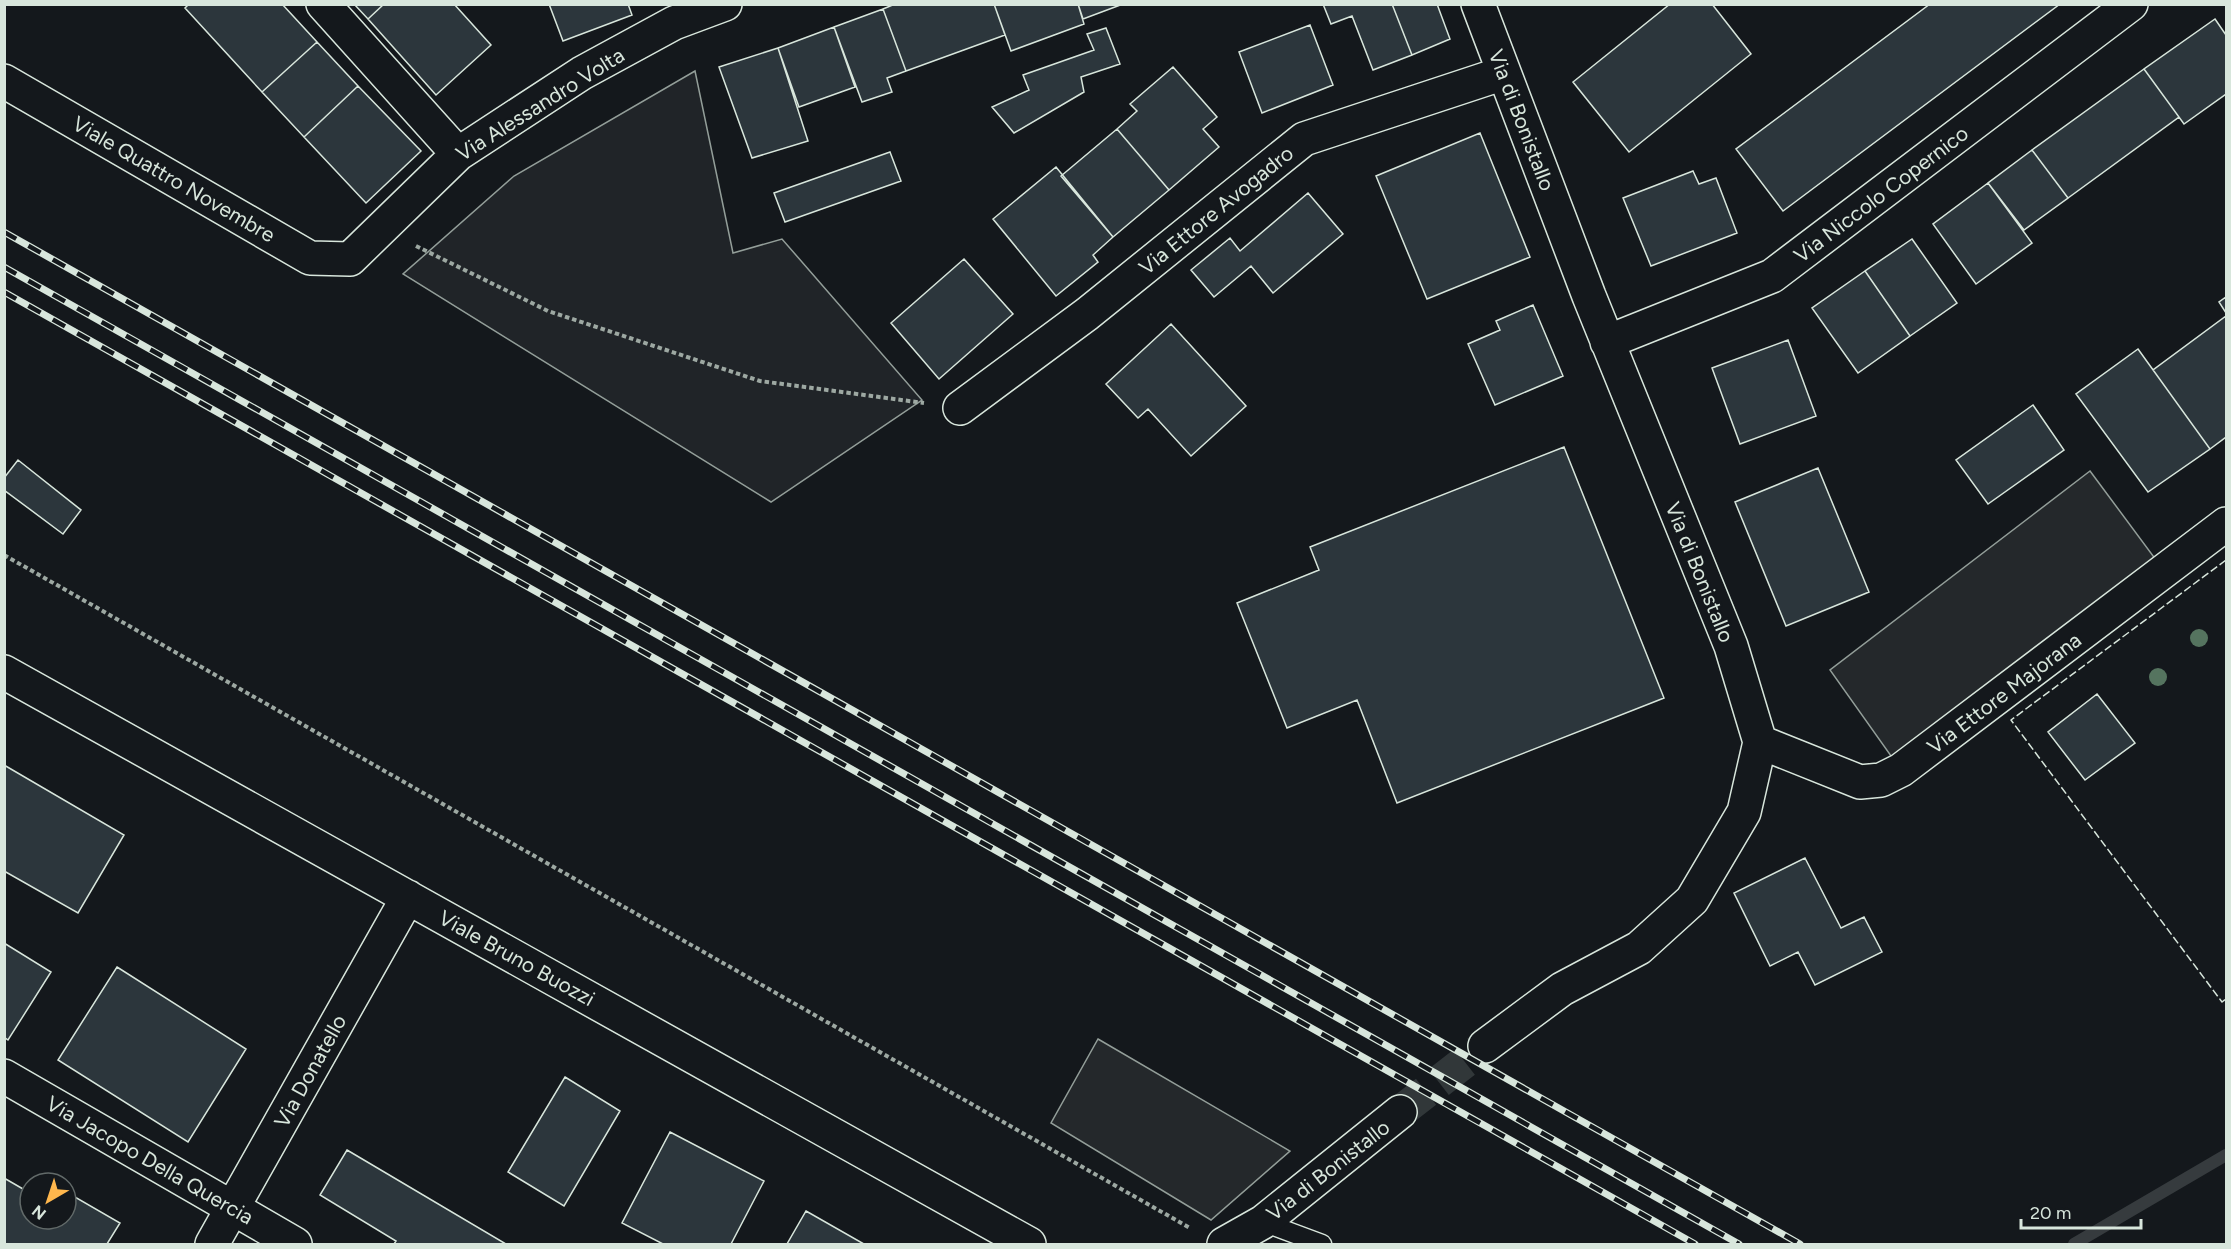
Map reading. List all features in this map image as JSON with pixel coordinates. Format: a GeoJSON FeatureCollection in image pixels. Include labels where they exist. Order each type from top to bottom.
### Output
{"type":"FeatureCollection","features":[{"type":"Feature","properties":{"kind":"street"},"geometry":{"type":"LineString","coordinates":[[323,4],[458,154]]}},
{"type":"Feature","properties":{"kind":"street","name":"Via Alessandro Volta"},"geometry":{"type":"LineString","coordinates":[[350,259],[458,154],[671,14],[725,4]]}},
{"type":"Feature","properties":{"kind":"street","name":"Via di Bonistallo"},"geometry":{"type":"LineString","coordinates":[[1478,4],[1607,342],[1731,646],[1760,742],[1744,812],[1692,900],[1639,948],[1562,989],[1485,1046]]}},
{"type":"Feature","properties":{"kind":"street","name":"Via Niccolo Copernico"},"geometry":{"type":"LineString","coordinates":[[1607,342],[1772,276],[2131,4]]}},
{"type":"Feature","properties":{"kind":"street","name":"Via Ettore Avogadro"},"geometry":{"type":"LineString","coordinates":[[960,408],[1087,314],[1304,139],[1504,73]]}},
{"type":"Feature","properties":{"kind":"street","name":"Viale Quattro Novembre"},"geometry":{"type":"LineString","coordinates":[[4,81],[310,258],[350,259]]}},
{"type":"Feature","properties":{"kind":"street","name":"Via Ettore Majorana"},"geometry":{"type":"LineString","coordinates":[[1760,742],[1860,782],[1881,780],[1901,770],[2226,524]]}},
{"type":"Feature","properties":{"kind":"street","name":"Viale Bruno Buozzi"},"geometry":{"type":"LineString","coordinates":[[4,672],[1029,1245]]}},
{"type":"Feature","properties":{"kind":"street","name":"Via Donatello"},"geometry":{"type":"LineString","coordinates":[[212,1245],[408,897]]}},
{"type":"Feature","properties":{"kind":"street","name":"Via Jacopo Della Quercia"},"geometry":{"type":"LineString","coordinates":[[4,1076],[295,1245]]}},
{"type":"Feature","properties":{"kind":"street","name":"Via di Bonistallo"},"geometry":{"type":"LineString","coordinates":[[1211,1239],[1263,1222],[1400,1112]]}},
{"type":"Feature","properties":{"kind":"lane"},"geometry":{"type":"LineString","coordinates":[[1263,1222],[1322,1245]]}},
{"type":"Feature","properties":{"kind":"path"},"geometry":{"type":"LineString","coordinates":[[381,228],[548,312],[760,381],[960,408]]}},
{"type":"Feature","properties":{"kind":"path"},"geometry":{"type":"LineString","coordinates":[[4,555],[1211,1239]]}},
{"type":"Feature","properties":{"kind":"shaded area"},"geometry":{"type":"Polygon","coordinates":[[[695,71],[733,253],[782,239],[922,400],[771,502],[403,274],[514,176],[695,71]]]}},
{"type":"Feature","properties":{"kind":"shaded area"},"geometry":{"type":"Polygon","coordinates":[[[2090,471],[2165,572],[1901,770],[1830,670],[2090,471]]]}},
{"type":"Feature","properties":{"kind":"shaded area"},"geometry":{"type":"Polygon","coordinates":[[[1098,1039],[1290,1151],[1211,1220],[1051,1123],[1098,1039]]]}},
{"type":"Feature","properties":{"kind":"building"},"geometry":{"type":"Polygon","coordinates":[[[189,4],[282,4],[317,42],[262,92],[185,8],[189,4]]]}},
{"type":"Feature","properties":{"kind":"building"},"geometry":{"type":"Polygon","coordinates":[[[354,4],[384,4],[368,19],[354,4]]]}},
{"type":"Feature","properties":{"kind":"building"},"geometry":{"type":"Polygon","coordinates":[[[384,4],[454,4],[491,45],[436,95],[368,19],[384,4]]]}},
{"type":"Feature","properties":{"kind":"building"},"geometry":{"type":"Polygon","coordinates":[[[549,4],[628,4],[632,15],[563,41],[549,4]]]}},
{"type":"Feature","properties":{"kind":"building"},"geometry":{"type":"Polygon","coordinates":[[[895,4],[994,4],[1005,35],[906,71],[883,9],[895,4]]]}},
{"type":"Feature","properties":{"kind":"building"},"geometry":{"type":"Polygon","coordinates":[[[994,4],[1078,4],[1084,24],[1011,51],[994,4]]]}},
{"type":"Feature","properties":{"kind":"building"},"geometry":{"type":"Polygon","coordinates":[[[1078,4],[1123,4],[1083,19],[1078,4]]]}},
{"type":"Feature","properties":{"kind":"building"},"geometry":{"type":"Polygon","coordinates":[[[1323,4],[1392,4],[1412,55],[1373,70],[1352,16],[1331,24],[1323,4]]]}},
{"type":"Feature","properties":{"kind":"building"},"geometry":{"type":"Polygon","coordinates":[[[1392,4],[1437,4],[1450,39],[1412,55],[1392,4]]]}},
{"type":"Feature","properties":{"kind":"building"},"geometry":{"type":"Polygon","coordinates":[[[1670,4],[1712,4],[1751,54],[1629,152],[1573,82],[1670,4]]]}},
{"type":"Feature","properties":{"kind":"building"},"geometry":{"type":"Polygon","coordinates":[[[1930,4],[2060,4],[1783,211],[1736,149],[1930,4]]]}},
{"type":"Feature","properties":{"kind":"building"},"geometry":{"type":"Polygon","coordinates":[[[883,9],[906,71],[887,78],[892,92],[862,102],[834,27],[883,9]]]}},
{"type":"Feature","properties":{"kind":"building"},"geometry":{"type":"Polygon","coordinates":[[[2215,19],[2226,35],[2226,94],[2184,124],[2144,69],[2215,19]]]}},
{"type":"Feature","properties":{"kind":"building"},"geometry":{"type":"Polygon","coordinates":[[[1310,25],[1333,85],[1262,113],[1239,52],[1310,25]]]}},
{"type":"Feature","properties":{"kind":"building"},"geometry":{"type":"Polygon","coordinates":[[[834,27],[855,87],[799,107],[778,48],[834,27]]]}},
{"type":"Feature","properties":{"kind":"building"},"geometry":{"type":"Polygon","coordinates":[[[1106,28],[1120,64],[1081,77],[1084,92],[1014,133],[992,107],[1029,90],[1023,75],[1094,50],[1087,34],[1106,28]]]}},
{"type":"Feature","properties":{"kind":"building"},"geometry":{"type":"Polygon","coordinates":[[[317,42],[358,86],[304,137],[262,92],[317,42]]]}},
{"type":"Feature","properties":{"kind":"building"},"geometry":{"type":"Polygon","coordinates":[[[778,48],[808,141],[752,158],[719,67],[778,48]]]}},
{"type":"Feature","properties":{"kind":"building"},"geometry":{"type":"Polygon","coordinates":[[[1173,67],[1217,117],[1203,129],[1219,147],[1169,190],[1117,129],[1137,111],[1130,104],[1173,67]]]}},
{"type":"Feature","properties":{"kind":"building"},"geometry":{"type":"Polygon","coordinates":[[[2144,69],[2179,117],[2068,198],[2032,150],[2144,69]]]}},
{"type":"Feature","properties":{"kind":"building"},"geometry":{"type":"Polygon","coordinates":[[[358,86],[421,151],[366,203],[304,137],[358,86]]]}},
{"type":"Feature","properties":{"kind":"building"},"geometry":{"type":"Polygon","coordinates":[[[1117,129],[1169,190],[1113,237],[1061,176],[1117,129]]]}},
{"type":"Feature","properties":{"kind":"building"},"geometry":{"type":"Polygon","coordinates":[[[1480,133],[1530,257],[1427,299],[1376,176],[1480,133]]]}},
{"type":"Feature","properties":{"kind":"building"},"geometry":{"type":"Polygon","coordinates":[[[2032,150],[2068,198],[2024,230],[1988,183],[2032,150]]]}},
{"type":"Feature","properties":{"kind":"building"},"geometry":{"type":"Polygon","coordinates":[[[890,152],[901,181],[785,222],[774,193],[890,152]]]}},
{"type":"Feature","properties":{"kind":"building"},"geometry":{"type":"Polygon","coordinates":[[[1056,167],[1113,237],[1093,255],[1098,262],[1056,296],[993,219],[1056,167]]]}},
{"type":"Feature","properties":{"kind":"building"},"geometry":{"type":"Polygon","coordinates":[[[1693,171],[1699,184],[1716,178],[1737,233],[1651,266],[1623,198],[1693,171]]]}},
{"type":"Feature","properties":{"kind":"building"},"geometry":{"type":"Polygon","coordinates":[[[1988,183],[2032,243],[1976,284],[1933,224],[1988,183]]]}},
{"type":"Feature","properties":{"kind":"building"},"geometry":{"type":"Polygon","coordinates":[[[1308,193],[1343,234],[1273,293],[1251,266],[1214,297],[1191,270],[1230,238],[1240,251],[1308,193]]]}},
{"type":"Feature","properties":{"kind":"building"},"geometry":{"type":"Polygon","coordinates":[[[1912,239],[1957,303],[1910,336],[1865,271],[1912,239]]]}},
{"type":"Feature","properties":{"kind":"building"},"geometry":{"type":"Polygon","coordinates":[[[964,259],[1013,314],[939,379],[891,323],[964,259]]]}},
{"type":"Feature","properties":{"kind":"building"},"geometry":{"type":"Polygon","coordinates":[[[1865,271],[1910,336],[1858,373],[1812,308],[1865,271]]]}},
{"type":"Feature","properties":{"kind":"building"},"geometry":{"type":"Polygon","coordinates":[[[2226,297],[2226,313],[2219,302],[2226,297]]]}},
{"type":"Feature","properties":{"kind":"building"},"geometry":{"type":"Polygon","coordinates":[[[1533,305],[1563,376],[1495,405],[1468,344],[1500,330],[1496,321],[1533,305]]]}},
{"type":"Feature","properties":{"kind":"building"},"geometry":{"type":"Polygon","coordinates":[[[2226,316],[2226,437],[2210,449],[2153,370],[2226,316]]]}},
{"type":"Feature","properties":{"kind":"building"},"geometry":{"type":"Polygon","coordinates":[[[1171,324],[1246,406],[1191,456],[1148,409],[1138,418],[1106,384],[1171,324]]]}},
{"type":"Feature","properties":{"kind":"building"},"geometry":{"type":"Polygon","coordinates":[[[1788,340],[1816,416],[1740,444],[1712,368],[1788,340]]]}},
{"type":"Feature","properties":{"kind":"building"},"geometry":{"type":"Polygon","coordinates":[[[2138,349],[2210,449],[2148,492],[2076,394],[2138,349]]]}},
{"type":"Feature","properties":{"kind":"building"},"geometry":{"type":"Polygon","coordinates":[[[2033,405],[2064,450],[1988,504],[1956,460],[2033,405]]]}},
{"type":"Feature","properties":{"kind":"building"},"geometry":{"type":"Polygon","coordinates":[[[1564,447],[1664,698],[1397,803],[1357,700],[1287,728],[1237,603],[1319,570],[1310,547],[1564,447]]]}},
{"type":"Feature","properties":{"kind":"building"},"geometry":{"type":"Polygon","coordinates":[[[18,460],[81,510],[63,534],[4,490],[4,478],[18,460]]]}},
{"type":"Feature","properties":{"kind":"building"},"geometry":{"type":"Polygon","coordinates":[[[1818,468],[1869,592],[1786,626],[1735,502],[1818,468]]]}},
{"type":"Feature","properties":{"kind":"building"},"geometry":{"type":"Polygon","coordinates":[[[2097,694],[2135,743],[2085,780],[2048,732],[2097,694]]]}},
{"type":"Feature","properties":{"kind":"building"},"geometry":{"type":"Polygon","coordinates":[[[4,765],[124,835],[78,913],[4,871],[4,765]]]}},
{"type":"Feature","properties":{"kind":"building"},"geometry":{"type":"Polygon","coordinates":[[[1805,858],[1841,928],[1864,917],[1882,952],[1815,985],[1798,952],[1770,966],[1734,893],[1805,858]]]}},
{"type":"Feature","properties":{"kind":"building"},"geometry":{"type":"Polygon","coordinates":[[[4,943],[51,972],[8,1040],[4,1037],[4,943]]]}},
{"type":"Feature","properties":{"kind":"building"},"geometry":{"type":"Polygon","coordinates":[[[117,967],[246,1049],[188,1142],[58,1060],[117,967]]]}},
{"type":"Feature","properties":{"kind":"building"},"geometry":{"type":"Polygon","coordinates":[[[565,1077],[620,1111],[564,1206],[508,1172],[565,1077]]]}},
{"type":"Feature","properties":{"kind":"building"},"geometry":{"type":"Polygon","coordinates":[[[670,1132],[764,1181],[731,1244],[663,1244],[622,1223],[670,1132]]]}},
{"type":"Feature","properties":{"kind":"building"},"geometry":{"type":"Polygon","coordinates":[[[347,1150],[506,1244],[394,1244],[396,1241],[320,1195],[347,1150]]]}},
{"type":"Feature","properties":{"kind":"building"},"geometry":{"type":"Polygon","coordinates":[[[4,1178],[18,1186],[18,1231],[78,1231],[78,1199],[120,1223],[107,1244],[4,1244],[4,1178]]]}},
{"type":"Feature","properties":{"kind":"building"},"geometry":{"type":"Polygon","coordinates":[[[806,1211],[864,1244],[787,1244],[806,1211]]]}},
{"type":"Feature","properties":{"kind":"waterway"},"geometry":{"type":"LineString","coordinates":[[2074,1244],[2226,1155]]}},
{"type":"Feature","properties":{"kind":"tunnel"},"geometry":{"type":"LineString","coordinates":[[1400,1112],[1485,1046]]}},
{"type":"Feature","properties":{"kind":"railway"},"geometry":{"type":"LineString","coordinates":[[4,232],[1800,1244]]}},
{"type":"Feature","properties":{"kind":"railway"},"geometry":{"type":"LineString","coordinates":[[4,267],[1739,1244]]}},
{"type":"Feature","properties":{"kind":"railway"},"geometry":{"type":"LineString","coordinates":[[4,292],[1695,1244]]}},
{"type":"Feature","properties":{"kind":"fence"},"geometry":{"type":"LineString","coordinates":[[2226,560],[2011,720],[2222,1002],[2226,999]]}}]}
